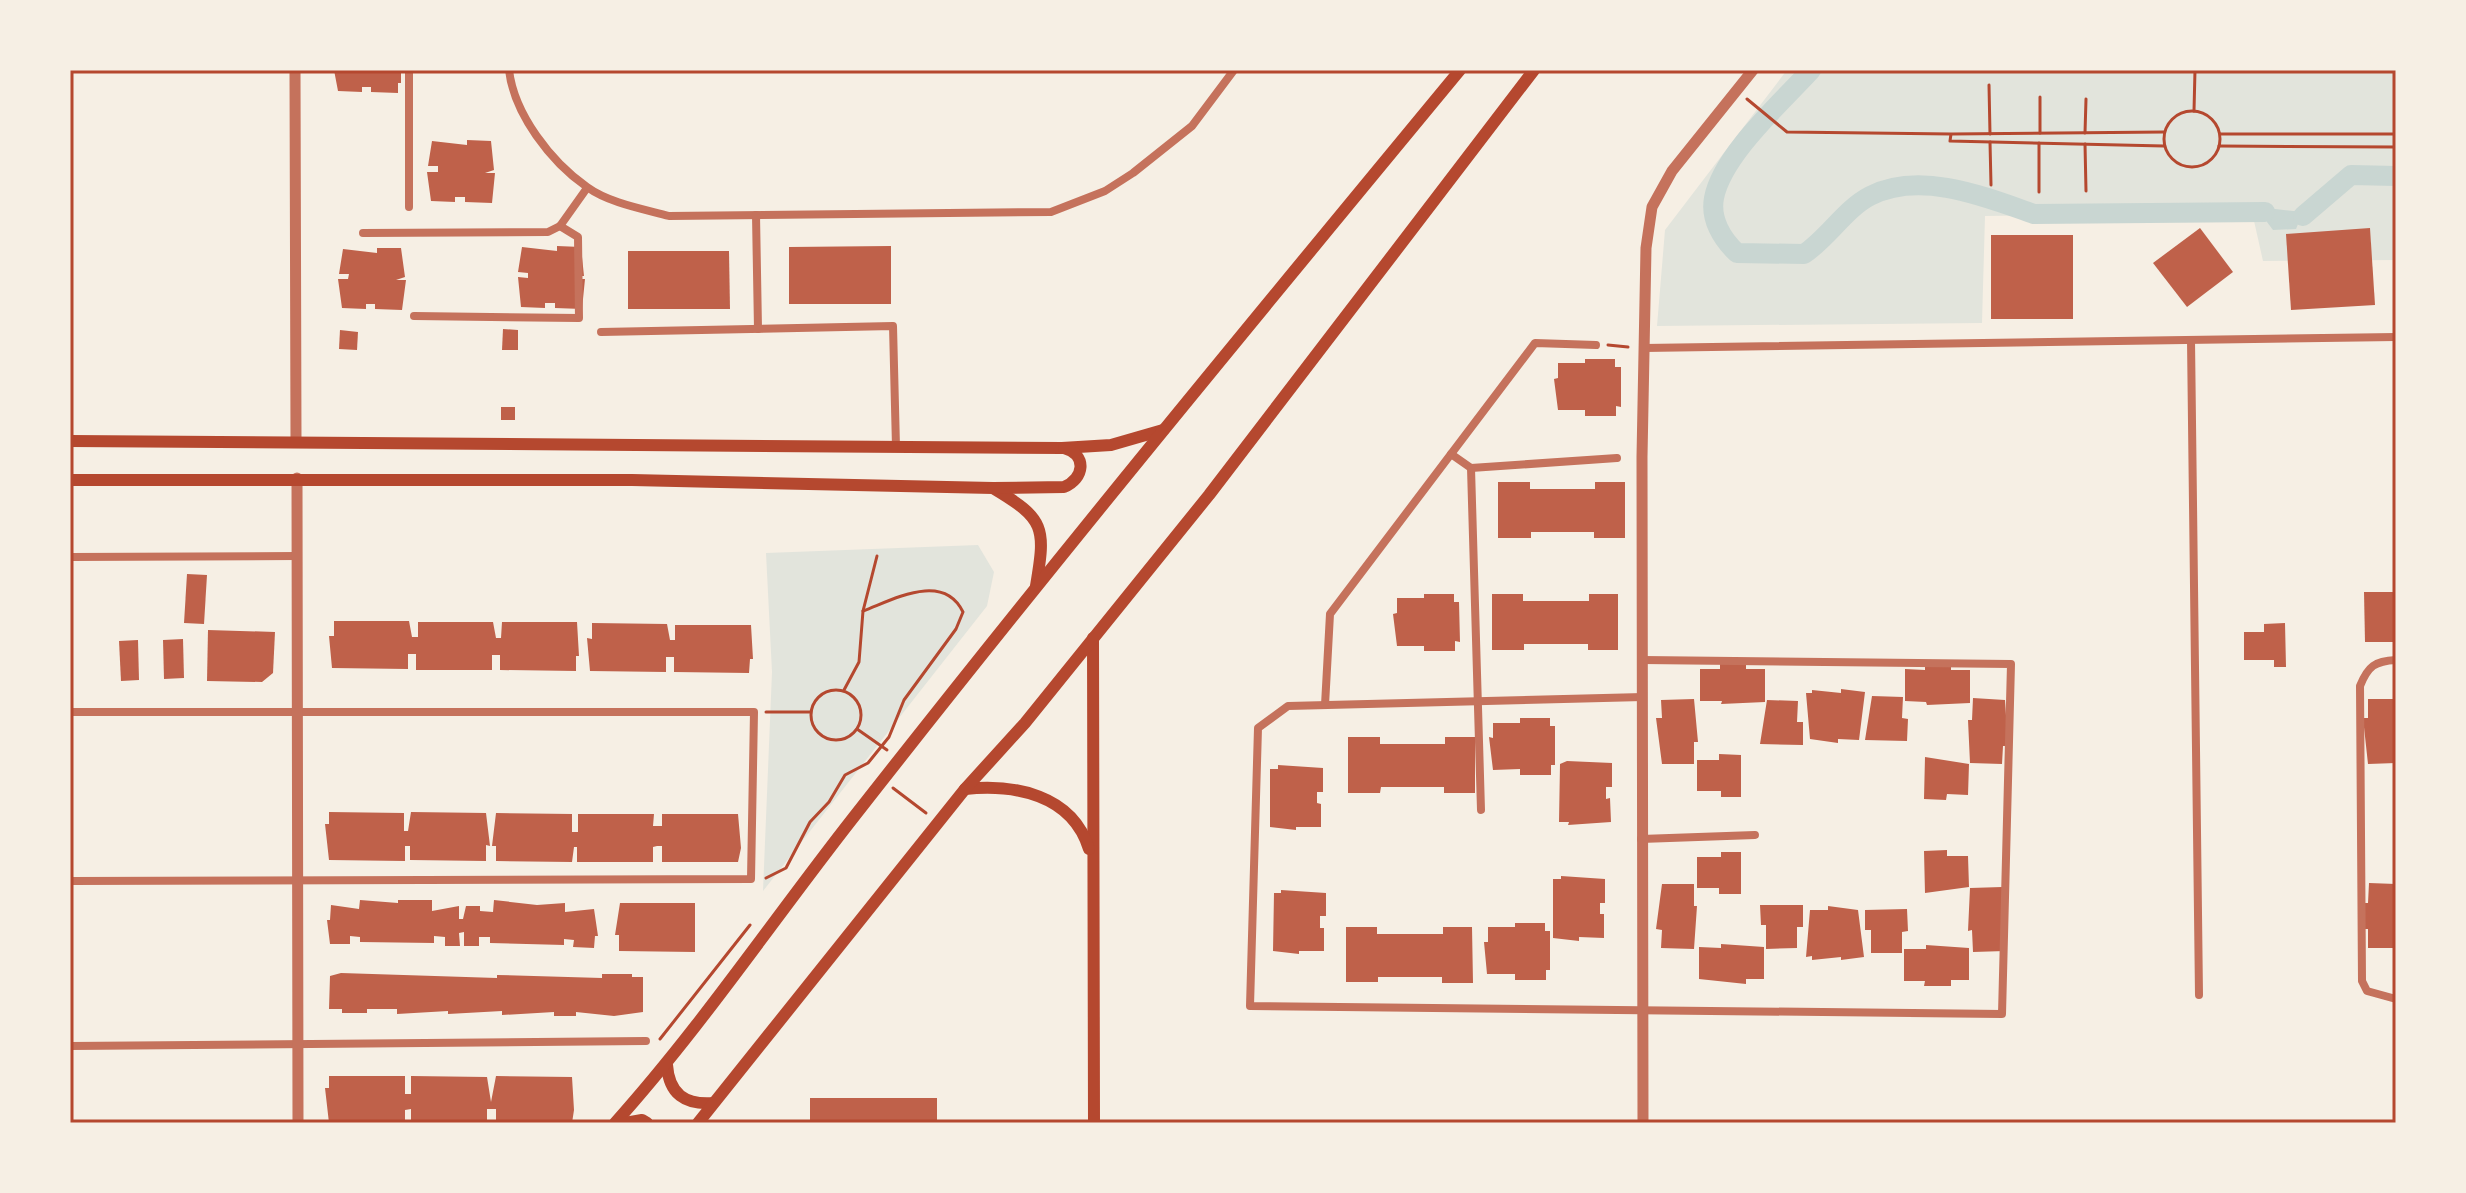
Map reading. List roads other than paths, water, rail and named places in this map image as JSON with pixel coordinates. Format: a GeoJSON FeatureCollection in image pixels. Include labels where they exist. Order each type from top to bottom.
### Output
{"type":"FeatureCollection","features":[{"type":"Feature","properties":{"kind":"main road"},"geometry":{"type":"LineString","coordinates":[[615,1123],[667,1065],[884,781],[1163,430],[1460,70]]}},
{"type":"Feature","properties":{"kind":"main road"},"geometry":{"type":"LineString","coordinates":[[698,1123],[938,822],[1025,723],[1209,495],[1534,70]]}},
{"type":"Feature","properties":{"kind":"main road"},"geometry":{"type":"LineString","coordinates":[[70,441],[296,440],[1062,448],[1111,445],[1163,430]]}},
{"type":"Feature","properties":{"kind":"main road"},"geometry":{"type":"LineString","coordinates":[[70,480],[647,480],[1064,487],[1075,482],[1081,473],[1081,461],[1074,451],[1062,448]]}},
{"type":"Feature","properties":{"kind":"main road"},"geometry":{"type":"LineString","coordinates":[[993,488],[1029,510],[1044,541],[1036,589]]}},
{"type":"Feature","properties":{"kind":"main road"},"geometry":{"type":"LineString","coordinates":[[1093,638],[1094,1123]]}},
{"type":"Feature","properties":{"kind":"main road"},"geometry":{"type":"LineString","coordinates":[[965,789],[1017,788],[1044,798],[1067,812],[1084,835],[1093,864]]}},
{"type":"Feature","properties":{"kind":"main road"},"geometry":{"type":"LineString","coordinates":[[667,1065],[668,1081],[680,1098],[693,1105],[713,1103]]}},
{"type":"Feature","properties":{"kind":"main road"},"geometry":{"type":"LineString","coordinates":[[625,1123],[642,1120],[647,1123]]}},
{"type":"Feature","properties":{"kind":"street"},"geometry":{"type":"LineString","coordinates":[[295,70],[296,440]]}},
{"type":"Feature","properties":{"kind":"street"},"geometry":{"type":"LineString","coordinates":[[409,70],[409,207]]}},
{"type":"Feature","properties":{"kind":"street"},"geometry":{"type":"LineString","coordinates":[[509,70],[533,132],[587,188],[633,207],[669,216],[1051,212],[1105,191],[1133,173],[1192,126],[1234,70]]}},
{"type":"Feature","properties":{"kind":"street"},"geometry":{"type":"LineString","coordinates":[[1643,1123],[1641,839],[1646,248],[1652,207],[1672,171],[1753,70]]}},
{"type":"Feature","properties":{"kind":"street"},"geometry":{"type":"LineString","coordinates":[[363,233],[548,232],[560,226],[587,188]]}},
{"type":"Feature","properties":{"kind":"street"},"geometry":{"type":"LineString","coordinates":[[756,215],[758,329]]}},
{"type":"Feature","properties":{"kind":"street"},"geometry":{"type":"LineString","coordinates":[[414,316],[579,318],[578,237],[560,226]]}},
{"type":"Feature","properties":{"kind":"street"},"geometry":{"type":"LineString","coordinates":[[601,332],[893,326],[896,447]]}},
{"type":"Feature","properties":{"kind":"street"},"geometry":{"type":"LineString","coordinates":[[1644,348],[2396,337]]}},
{"type":"Feature","properties":{"kind":"street"},"geometry":{"type":"LineString","coordinates":[[2191,340],[2199,995]]}},
{"type":"Feature","properties":{"kind":"street"},"geometry":{"type":"LineString","coordinates":[[1325,705],[1330,614],[1535,343],[1596,345]]}},
{"type":"Feature","properties":{"kind":"street"},"geometry":{"type":"LineString","coordinates":[[1451,454],[1471,468],[1617,458]]}},
{"type":"Feature","properties":{"kind":"street"},"geometry":{"type":"LineString","coordinates":[[1471,468],[1481,810]]}},
{"type":"Feature","properties":{"kind":"street"},"geometry":{"type":"LineString","coordinates":[[297,478],[298,1123]]}},
{"type":"Feature","properties":{"kind":"street"},"geometry":{"type":"LineString","coordinates":[[70,557],[297,556]]}},
{"type":"Feature","properties":{"kind":"street"},"geometry":{"type":"LineString","coordinates":[[1643,660],[2011,664],[2002,1014],[1643,1007],[1250,1006],[1258,728],[1288,706],[1643,697]]}},
{"type":"Feature","properties":{"kind":"street"},"geometry":{"type":"LineString","coordinates":[[2396,660],[2377,661],[2366,670],[2360,686],[2360,717],[2362,981],[2367,991],[2396,999]]}},
{"type":"Feature","properties":{"kind":"street"},"geometry":{"type":"LineString","coordinates":[[70,712],[754,712],[751,879],[70,881]]}},
{"type":"Feature","properties":{"kind":"street"},"geometry":{"type":"LineString","coordinates":[[1641,839],[1755,835]]}},
{"type":"Feature","properties":{"kind":"street"},"geometry":{"type":"LineString","coordinates":[[70,1046],[646,1041]]}},
{"type":"Feature","properties":{"kind":"waterway"},"geometry":{"type":"LineString","coordinates":[[1811,70],[1755,130],[1728,164],[1719,181],[1714,213],[1722,235],[1737,253],[1804,254],[1870,196],[1910,185],[1953,189],[2034,214],[2265,212]]}},
{"type":"Feature","properties":{"kind":"waterway"},"geometry":{"type":"LineString","coordinates":[[2303,216],[2351,175],[2396,176]]}}]}
